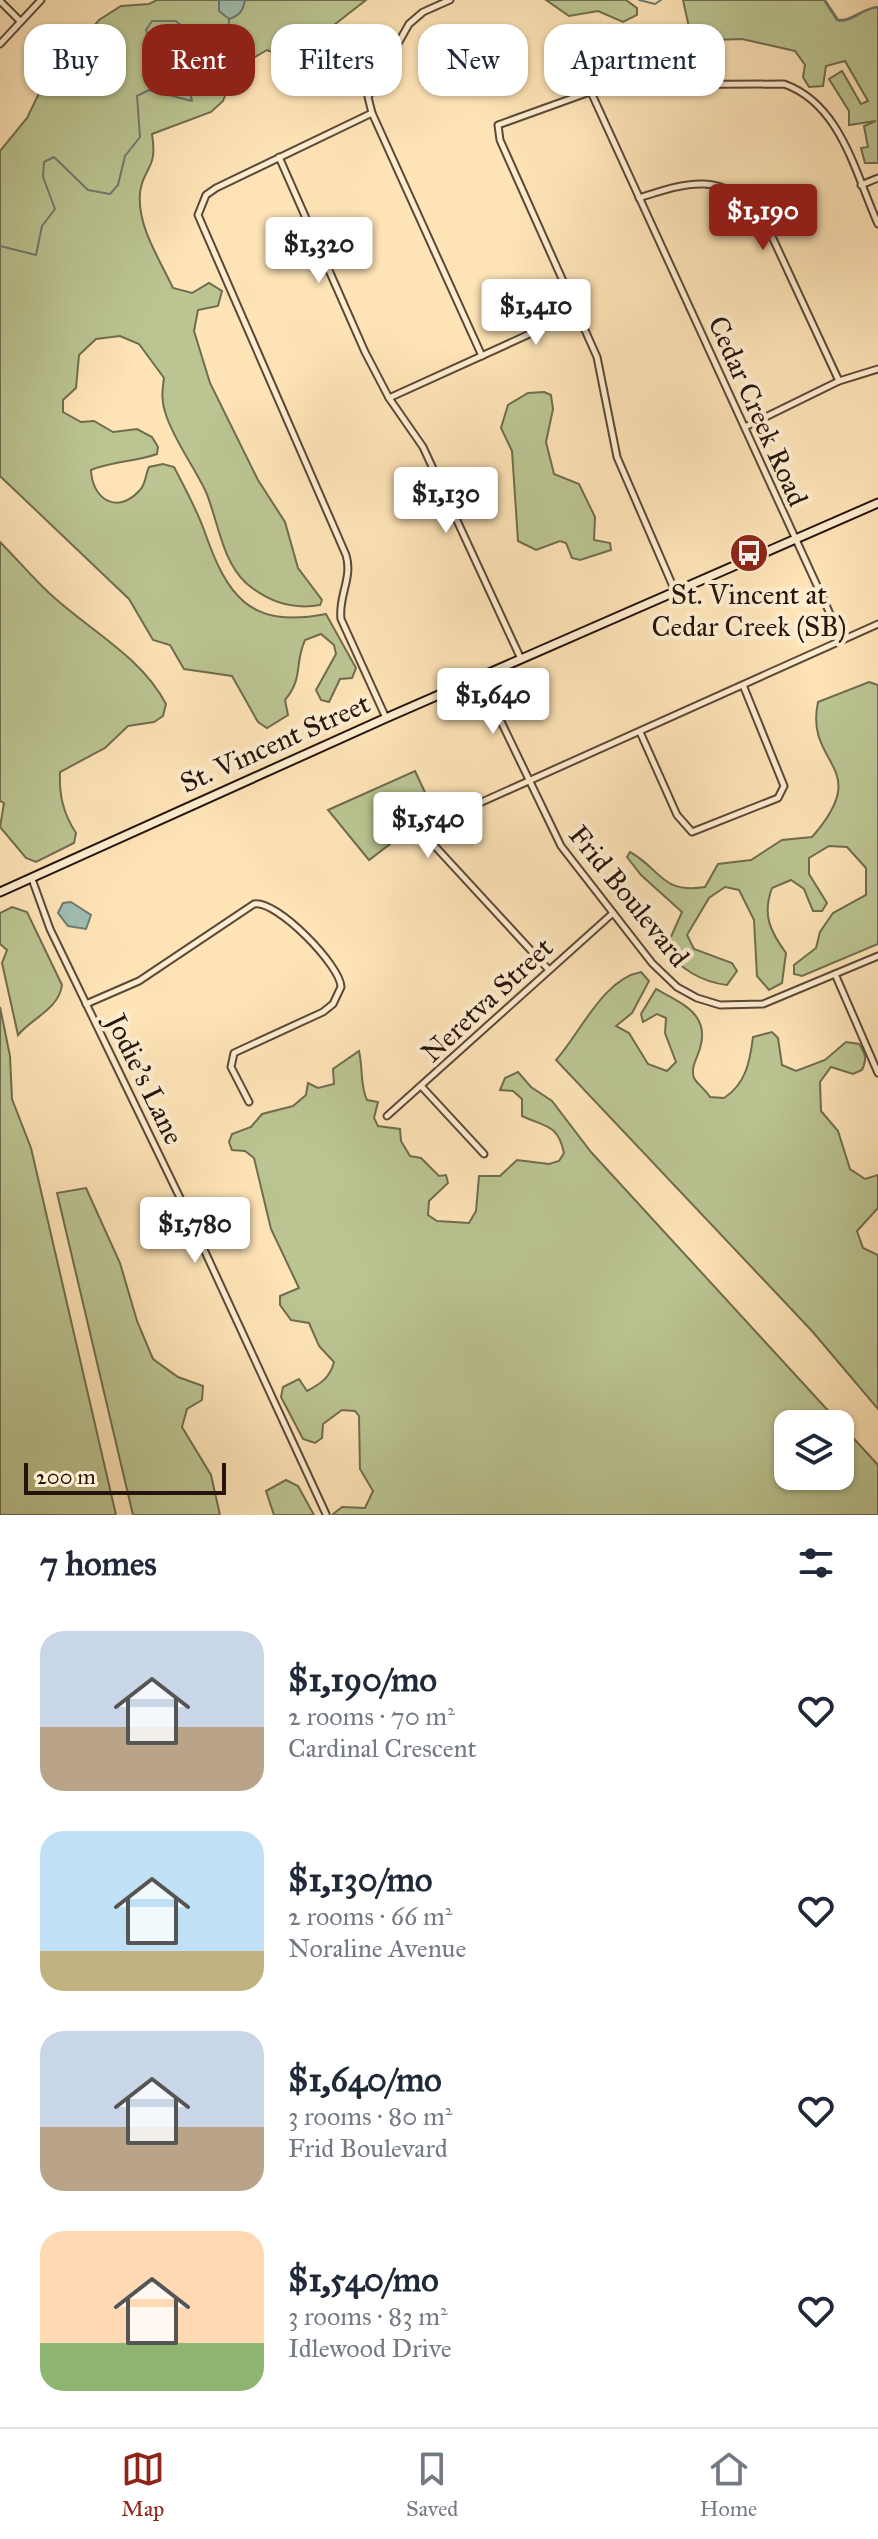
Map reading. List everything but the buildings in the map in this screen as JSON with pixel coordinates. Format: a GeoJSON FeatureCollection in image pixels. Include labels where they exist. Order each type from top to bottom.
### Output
{"type":"FeatureCollection","features":[{"type":"Feature","properties":{"kind":"street"},"geometry":{"type":"LineString","coordinates":[[0,44],[41,0]]}},
{"type":"Feature","properties":{"kind":"street"},"geometry":{"type":"LineString","coordinates":[[450,0],[423,12],[409,24],[369,91],[372,113],[482,356]]}},
{"type":"Feature","properties":{"kind":"street"},"geometry":{"type":"LineString","coordinates":[[0,1],[20,21]]}},
{"type":"Feature","properties":{"kind":"street"},"geometry":{"type":"LineString","coordinates":[[725,82],[768,82],[791,86],[816,101],[828,114],[878,224]]}},
{"type":"Feature","properties":{"kind":"street"},"geometry":{"type":"LineString","coordinates":[[573,96],[505,120],[497,129],[578,312],[603,380],[617,457],[676,592]]}},
{"type":"Feature","properties":{"kind":"street","name":"Cedar Creek Road"},"geometry":{"type":"LineString","coordinates":[[593,96],[842,640]]}},
{"type":"Feature","properties":{"kind":"street"},"geometry":{"type":"LineString","coordinates":[[372,113],[211,191],[201,202],[199,223],[346,555],[350,571],[341,601],[341,619],[386,718]]}},
{"type":"Feature","properties":{"kind":"street"},"geometry":{"type":"LineString","coordinates":[[279,157],[365,352],[389,398],[423,447],[522,660]]}},
{"type":"Feature","properties":{"kind":"street"},"geometry":{"type":"LineString","coordinates":[[861,185],[878,178]]}},
{"type":"Feature","properties":{"kind":"street"},"geometry":{"type":"LineString","coordinates":[[639,198],[686,183],[707,182],[747,200],[762,215],[839,381]]}},
{"type":"Feature","properties":{"kind":"street"},"geometry":{"type":"LineString","coordinates":[[389,398],[578,312]]}},
{"type":"Feature","properties":{"kind":"street"},"geometry":{"type":"LineString","coordinates":[[745,427],[839,381],[878,369]]}},
{"type":"Feature","properties":{"kind":"street","name":"St. Vincent Street"},"geometry":{"type":"LineString","coordinates":[[0,892],[386,718],[878,503]]}},
{"type":"Feature","properties":{"kind":"street"},"geometry":{"type":"LineString","coordinates":[[549,970],[430,838],[431,828],[439,819],[529,782],[878,624]]}},
{"type":"Feature","properties":{"kind":"street","name":"Frid Boulevard"},"geometry":{"type":"LineString","coordinates":[[480,678],[561,846],[668,979],[707,1002],[733,1006],[763,1004],[878,956]]}},
{"type":"Feature","properties":{"kind":"street"},"geometry":{"type":"LineString","coordinates":[[640,732],[677,815],[692,832],[778,798],[784,786],[743,685]]}},
{"type":"Feature","properties":{"kind":"street","name":"Jodie's Lane"},"geometry":{"type":"LineString","coordinates":[[32,879],[50,929],[326,1514]]}},
{"type":"Feature","properties":{"kind":"street"},"geometry":{"type":"LineString","coordinates":[[86,1004],[139,981],[254,904],[271,905],[336,969],[341,987],[333,1004],[323,1012],[234,1053],[231,1067],[249,1102]]}},
{"type":"Feature","properties":{"kind":"street","name":"Neretva Street"},"geometry":{"type":"LineString","coordinates":[[387,1116],[613,913]]}},
{"type":"Feature","properties":{"kind":"street"},"geometry":{"type":"LineString","coordinates":[[835,974],[878,1073]]}},
{"type":"Feature","properties":{"kind":"street"},"geometry":{"type":"LineString","coordinates":[[422,1087],[484,1154]]}},
{"type":"Feature","properties":{"kind":"green space"},"geometry":{"type":"Polygon","coordinates":[[[157,0],[366,0],[335,24],[271,24],[271,52],[267,50],[255,57],[255,24],[142,24],[142,96],[225,96],[211,112],[152,134],[152,162],[140,193],[142,218],[173,288],[192,293],[209,283],[222,291],[218,306],[198,310],[194,331],[210,383],[258,480],[285,522],[298,568],[322,600],[320,605],[290,605],[272,600],[246,583],[231,564],[206,492],[166,415],[162,396],[164,378],[139,344],[120,336],[96,339],[79,355],[76,388],[63,400],[63,412],[81,422],[94,421],[113,432],[137,429],[152,437],[158,447],[157,454],[91,470],[92,480],[101,496],[114,503],[122,502],[141,489],[149,467],[163,464],[174,467],[232,590],[260,611],[278,616],[326,614],[356,668],[352,678],[340,679],[329,702],[321,700],[316,690],[336,654],[334,645],[321,634],[305,640],[295,684],[285,700],[288,715],[267,728],[258,722],[232,676],[184,669],[170,645],[153,640],[129,599],[0,476],[0,151],[27,118],[38,96],[126,96],[126,24],[96,24],[121,6],[149,4],[157,0]]]}},
{"type":"Feature","properties":{"kind":"green space"},"geometry":{"type":"Polygon","coordinates":[[[546,0],[626,0],[637,8],[637,15],[623,22],[598,11],[569,16],[546,0]]]}},
{"type":"Feature","properties":{"kind":"green space"},"geometry":{"type":"Polygon","coordinates":[[[683,0],[824,0],[837,20],[878,7],[878,163],[865,163],[861,148],[868,147],[864,126],[876,121],[849,125],[849,111],[829,79],[842,71],[861,104],[868,101],[845,61],[826,66],[823,86],[809,87],[803,77],[805,65],[795,51],[742,39],[725,40],[725,24],[688,24],[683,0]]]}},
{"type":"Feature","properties":{"kind":"green space"},"geometry":{"type":"Polygon","coordinates":[[[528,393],[551,395],[553,409],[546,442],[554,474],[579,484],[595,517],[594,540],[610,543],[611,550],[580,560],[572,558],[566,543],[560,541],[536,550],[518,541],[512,451],[501,428],[508,405],[528,393]]]}},
{"type":"Feature","properties":{"kind":"green space"},"geometry":{"type":"Polygon","coordinates":[[[0,542],[48,592],[128,657],[166,704],[163,716],[154,722],[128,726],[105,748],[60,772],[63,804],[76,833],[74,843],[36,862],[26,858],[0,827],[4,803],[0,801],[0,542]]]}},
{"type":"Feature","properties":{"kind":"green space"},"geometry":{"type":"Polygon","coordinates":[[[869,682],[878,685],[878,944],[802,976],[794,974],[794,965],[816,948],[820,932],[833,913],[866,895],[866,868],[847,847],[829,846],[809,858],[809,874],[827,903],[822,911],[813,911],[804,889],[791,880],[772,888],[768,906],[769,922],[786,953],[782,983],[769,990],[757,976],[754,920],[739,890],[725,887],[709,898],[687,935],[694,949],[732,963],[737,971],[727,985],[692,973],[666,948],[682,912],[641,875],[627,857],[630,852],[670,883],[679,887],[705,887],[718,864],[751,860],[782,840],[812,837],[830,813],[838,795],[838,780],[816,724],[818,702],[869,682]]]}},
{"type":"Feature","properties":{"kind":"green space"},"geometry":{"type":"Polygon","coordinates":[[[415,771],[437,818],[429,825],[426,836],[398,838],[369,860],[328,810],[415,771]]]}},
{"type":"Feature","properties":{"kind":"green space"},"geometry":{"type":"Polygon","coordinates":[[[12,907],[27,912],[62,985],[56,1001],[18,1035],[2,963],[7,950],[0,944],[0,913],[12,907]]]}},
{"type":"Feature","properties":{"kind":"green space"},"geometry":{"type":"Polygon","coordinates":[[[641,972],[649,981],[632,1013],[616,1026],[629,1033],[648,1064],[667,1071],[676,1062],[665,1033],[666,1018],[657,1014],[643,1022],[641,1014],[656,989],[694,1013],[702,1030],[702,1041],[693,1069],[694,1078],[710,1097],[724,1098],[737,1086],[748,1063],[753,1037],[772,1032],[778,1038],[782,1065],[796,1071],[825,1060],[846,1042],[859,1044],[863,1051],[865,1060],[862,1070],[853,1074],[831,1067],[820,1082],[821,1111],[838,1131],[850,1169],[865,1179],[878,1175],[878,1208],[857,1231],[863,1248],[878,1255],[878,1409],[812,1331],[556,1060],[604,996],[627,977],[641,972]]]}},
{"type":"Feature","properties":{"kind":"green space"},"geometry":{"type":"Polygon","coordinates":[[[0,1007],[10,1056],[12,1099],[31,1148],[116,1515],[0,1515],[0,1007]]]}},
{"type":"Feature","properties":{"kind":"green space"},"geometry":{"type":"Polygon","coordinates":[[[359,1051],[365,1095],[367,1100],[378,1102],[374,1118],[378,1126],[400,1129],[401,1141],[410,1156],[421,1158],[439,1176],[446,1175],[448,1183],[429,1201],[428,1215],[437,1221],[469,1223],[476,1211],[479,1176],[500,1176],[517,1160],[549,1164],[559,1161],[564,1153],[554,1131],[522,1116],[522,1099],[513,1091],[500,1090],[505,1078],[518,1072],[531,1087],[552,1101],[591,1152],[828,1410],[774,1410],[774,1490],[854,1490],[854,1439],[878,1465],[878,1515],[332,1515],[342,1507],[365,1508],[373,1491],[360,1469],[359,1416],[355,1411],[342,1410],[323,1424],[322,1438],[315,1443],[303,1439],[281,1397],[283,1387],[299,1379],[307,1391],[316,1386],[327,1376],[334,1362],[319,1346],[309,1323],[291,1320],[280,1305],[280,1296],[299,1288],[271,1229],[254,1158],[245,1151],[232,1150],[229,1142],[232,1134],[251,1127],[262,1114],[293,1106],[306,1095],[308,1083],[318,1088],[334,1084],[333,1069],[359,1051]]]}},
{"type":"Feature","properties":{"kind":"green space"},"geometry":{"type":"Polygon","coordinates":[[[86,1188],[120,1263],[137,1321],[153,1359],[178,1377],[203,1386],[202,1400],[187,1409],[182,1427],[211,1475],[220,1515],[133,1515],[57,1193],[86,1188]]]}},
{"type":"Feature","properties":{"kind":"green space"},"geometry":{"type":"Polygon","coordinates":[[[286,1480],[298,1486],[314,1515],[274,1515],[266,1491],[286,1480]]]}},
{"type":"Feature","properties":{"kind":"shaded area"},"geometry":{"type":"Polygon","coordinates":[[[219,0],[245,0],[240,12],[229,19],[219,11],[219,0]]]}},
{"type":"Feature","properties":{"kind":"shaded area"},"geometry":{"type":"Polygon","coordinates":[[[71,902],[91,915],[86,929],[68,926],[58,913],[63,903],[71,902]]]}},
{"type":"Feature","properties":{"kind":"waterway"},"geometry":{"type":"LineString","coordinates":[[639,0],[655,4],[661,0]]}},
{"type":"Feature","properties":{"kind":"waterway"},"geometry":{"type":"LineString","coordinates":[[825,0],[839,21],[878,7]]}},
{"type":"Feature","properties":{"kind":"waterway"},"geometry":{"type":"LineString","coordinates":[[0,246],[36,255],[42,226],[55,209],[43,177],[44,162],[54,157],[88,190],[110,194],[118,185],[125,156],[140,137],[137,96],[149,90],[192,101],[184,82],[150,40],[146,30],[152,21],[176,21],[200,43],[228,38],[229,19]]}},
{"type":"Feature","properties":{"kind":"place","name":"St. Vincent at Cedar Creek (SB)"},"geometry":{"type":"Point","coordinates":[749,553]}}]}
